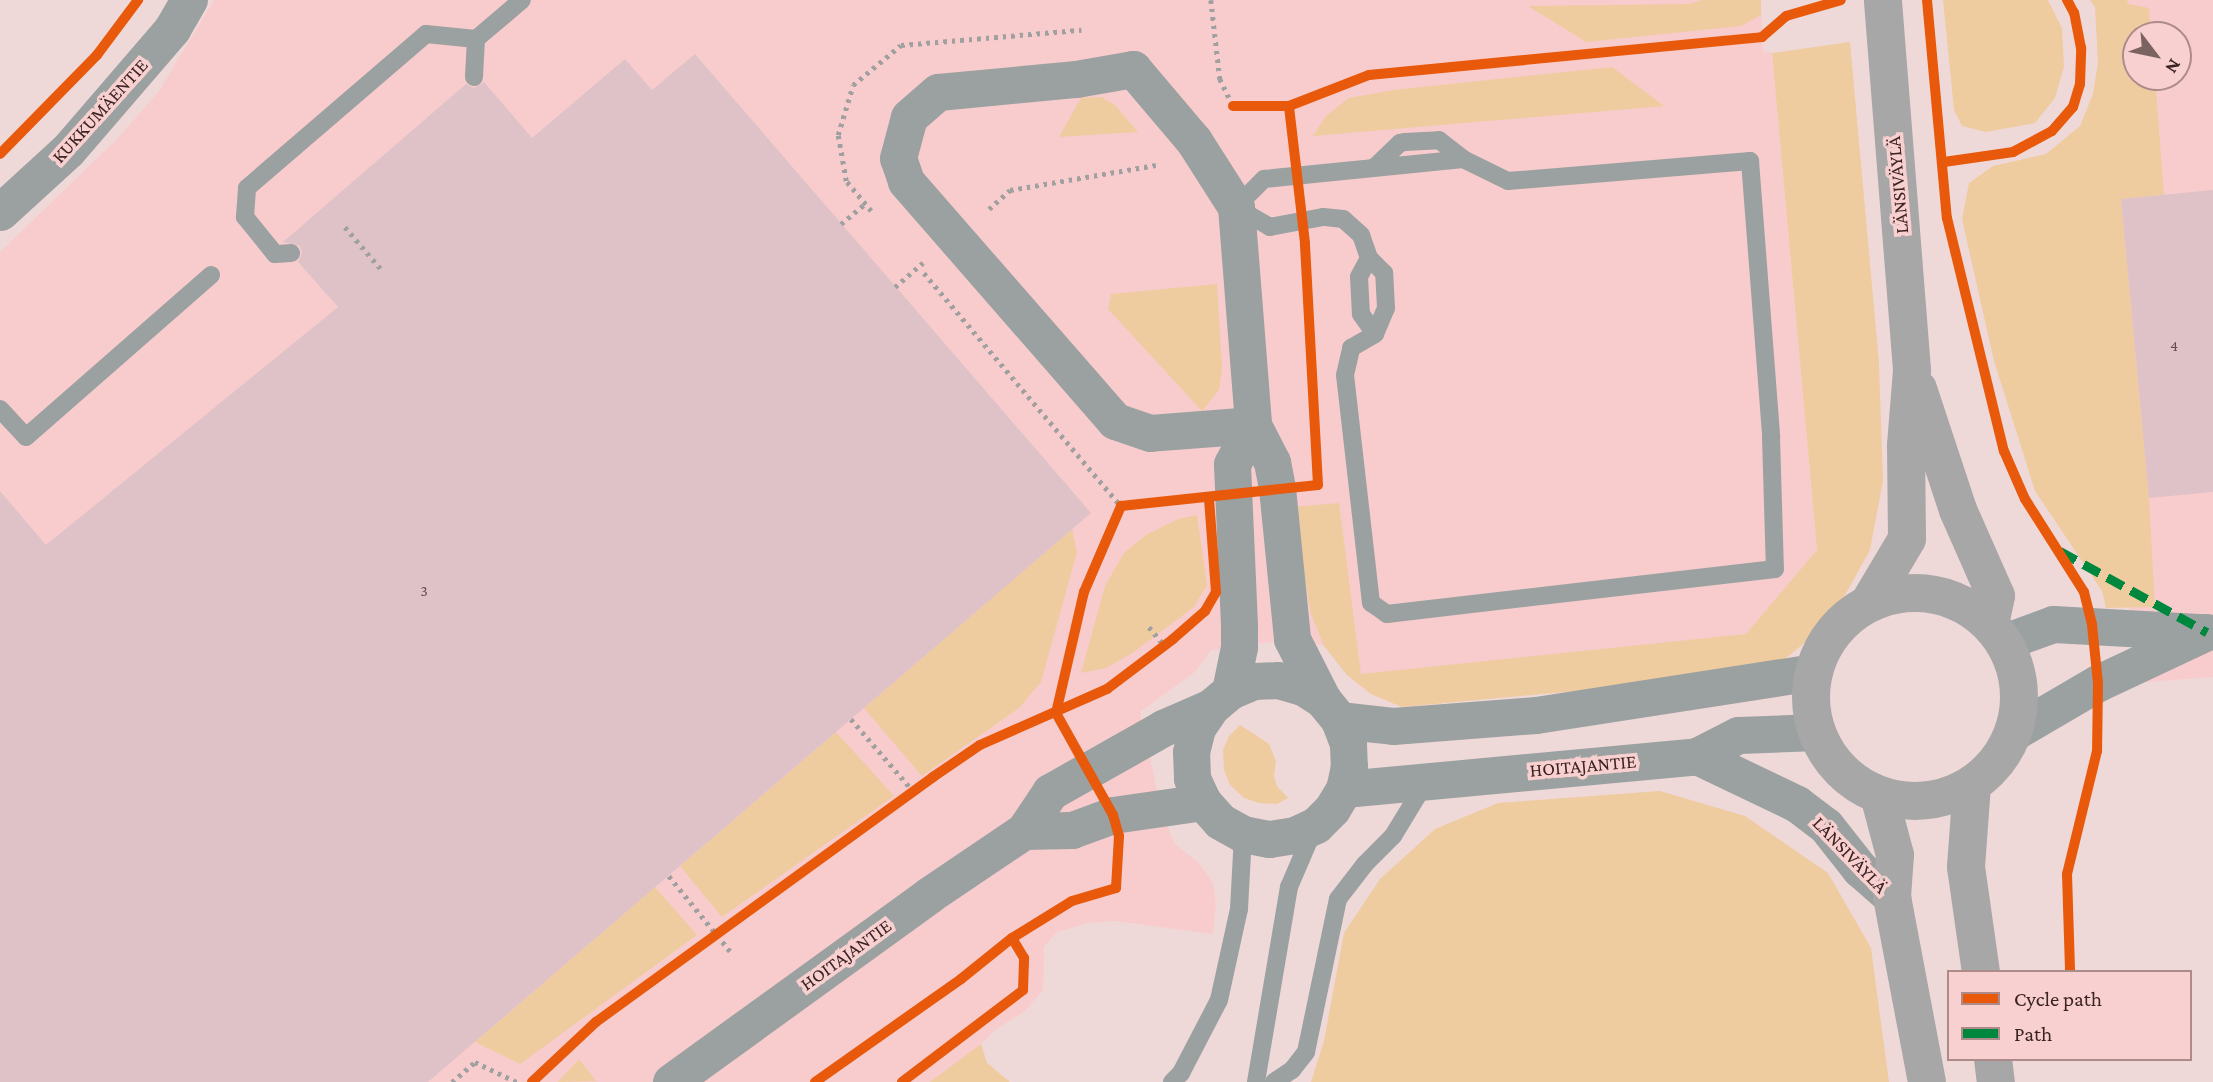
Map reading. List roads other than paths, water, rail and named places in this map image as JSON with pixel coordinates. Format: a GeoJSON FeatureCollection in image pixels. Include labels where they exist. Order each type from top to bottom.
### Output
{"type":"FeatureCollection","features":[{"type":"Feature","properties":{"kind":"main road","name":"LÄNSIVÄYLÄ"},"geometry":{"type":"LineString","coordinates":[[1869,603],[1907,539],[1906,445],[1913,370],[1883,0]]}},
{"type":"Feature","properties":{"kind":"main road","name":"LÄNSIVÄYLÄ"},"geometry":{"type":"LineString","coordinates":[[1913,370],[1958,510],[1996,596],[1997,633]]}},
{"type":"Feature","properties":{"kind":"main road"},"geometry":{"type":"LineString","coordinates":[[1910,592],[1932,594],[1972,609],[1997,633],[2014,663],[2019,686],[2014,732],[2004,752],[1972,785],[1949,795],[1925,800],[1879,795],[1841,769],[1817,732],[1811,702],[1814,672],[1822,651],[1834,632],[1869,603],[1910,592]]}},
{"type":"Feature","properties":{"kind":"main road"},"geometry":{"type":"LineString","coordinates":[[1972,785],[1966,867],[1981,970]]}},
{"type":"Feature","properties":{"kind":"main road","name":"LÄNSIVÄYLÄ"},"geometry":{"type":"LineString","coordinates":[[1879,795],[1895,855],[1892,897],[1927,1082]]}},
{"type":"Feature","properties":{"kind":"main road"},"geometry":{"type":"LineString","coordinates":[[1993,1061],[1996,1082]]}},
{"type":"Feature","properties":{"kind":"street","name":"KUKKUMÄENTIE"},"geometry":{"type":"LineString","coordinates":[[0,212],[68,150],[172,29],[189,0]]}},
{"type":"Feature","properties":{"kind":"street"},"geometry":{"type":"LineString","coordinates":[[1253,425],[1150,433],[1115,421],[906,181],[898,158],[909,117],[938,92],[1076,79],[1133,69],[1194,141],[1236,207],[1253,425],[1272,462],[1277,488],[1292,639],[1331,710],[1348,743],[1349,766],[1343,789],[1332,809],[1316,825],[1295,835],[1269,839],[1243,834],[1220,821],[1203,802],[1192,778],[1191,752],[1197,728],[1220,699],[1253,681],[1278,680],[1303,687],[1331,710],[1393,726],[1536,715],[1814,672]]}},
{"type":"Feature","properties":{"kind":"street"},"geometry":{"type":"LineString","coordinates":[[1220,699],[1240,625],[1232,464],[1253,425]]}},
{"type":"Feature","properties":{"kind":"street"},"geometry":{"type":"LineString","coordinates":[[1997,633],[2053,624],[2207,632],[2098,684],[2014,732]]}},
{"type":"Feature","properties":{"kind":"street","name":"HOITAJANTIE"},"geometry":{"type":"LineString","coordinates":[[671,1082],[929,895],[1024,831],[1050,792],[1163,727],[1220,699]]}},
{"type":"Feature","properties":{"kind":"street","name":"HOITAJANTIE"},"geometry":{"type":"LineString","coordinates":[[1343,789],[1696,756],[1738,735],[1817,732]]}},
{"type":"Feature","properties":{"kind":"street","name":"LÄNSIVÄYLÄ"},"geometry":{"type":"LineString","coordinates":[[1696,756],[1797,804],[1826,826],[1860,869],[1892,897]]}},
{"type":"Feature","properties":{"kind":"street"},"geometry":{"type":"LineString","coordinates":[[1024,831],[1072,830],[1113,815],[1203,802]]}},
{"type":"Feature","properties":{"kind":"lane"},"geometry":{"type":"LineString","coordinates":[[291,253],[275,254],[245,217],[247,188],[426,34],[476,39],[522,0]]}},
{"type":"Feature","properties":{"kind":"lane"},"geometry":{"type":"LineString","coordinates":[[474,77],[476,39]]}},
{"type":"Feature","properties":{"kind":"lane"},"geometry":{"type":"LineString","coordinates":[[1462,159],[1508,181],[1750,161],[1771,436],[1775,569],[1387,614],[1371,603],[1345,375],[1351,348],[1376,334],[1386,308],[1384,273],[1368,258],[1361,235],[1343,219],[1323,216],[1270,227],[1236,207],[1264,179],[1462,159]]}},
{"type":"Feature","properties":{"kind":"lane"},"geometry":{"type":"LineString","coordinates":[[1368,258],[1359,277],[1361,314],[1376,334]]}},
{"type":"Feature","properties":{"kind":"lane"},"geometry":{"type":"LineString","coordinates":[[0,409],[26,437],[212,275]]}},
{"type":"Feature","properties":{"kind":"lane"},"geometry":{"type":"LineString","coordinates":[[1274,1082],[1292,1070],[1306,1052],[1338,899],[1365,864],[1393,836],[1427,780]]}},
{"type":"Feature","properties":{"kind":"lane"},"geometry":{"type":"LineString","coordinates":[[1256,1082],[1289,887],[1316,825]]}},
{"type":"Feature","properties":{"kind":"lane"},"geometry":{"type":"LineString","coordinates":[[1172,1082],[1181,1073],[1219,1000],[1239,909],[1243,834]]}}]}
